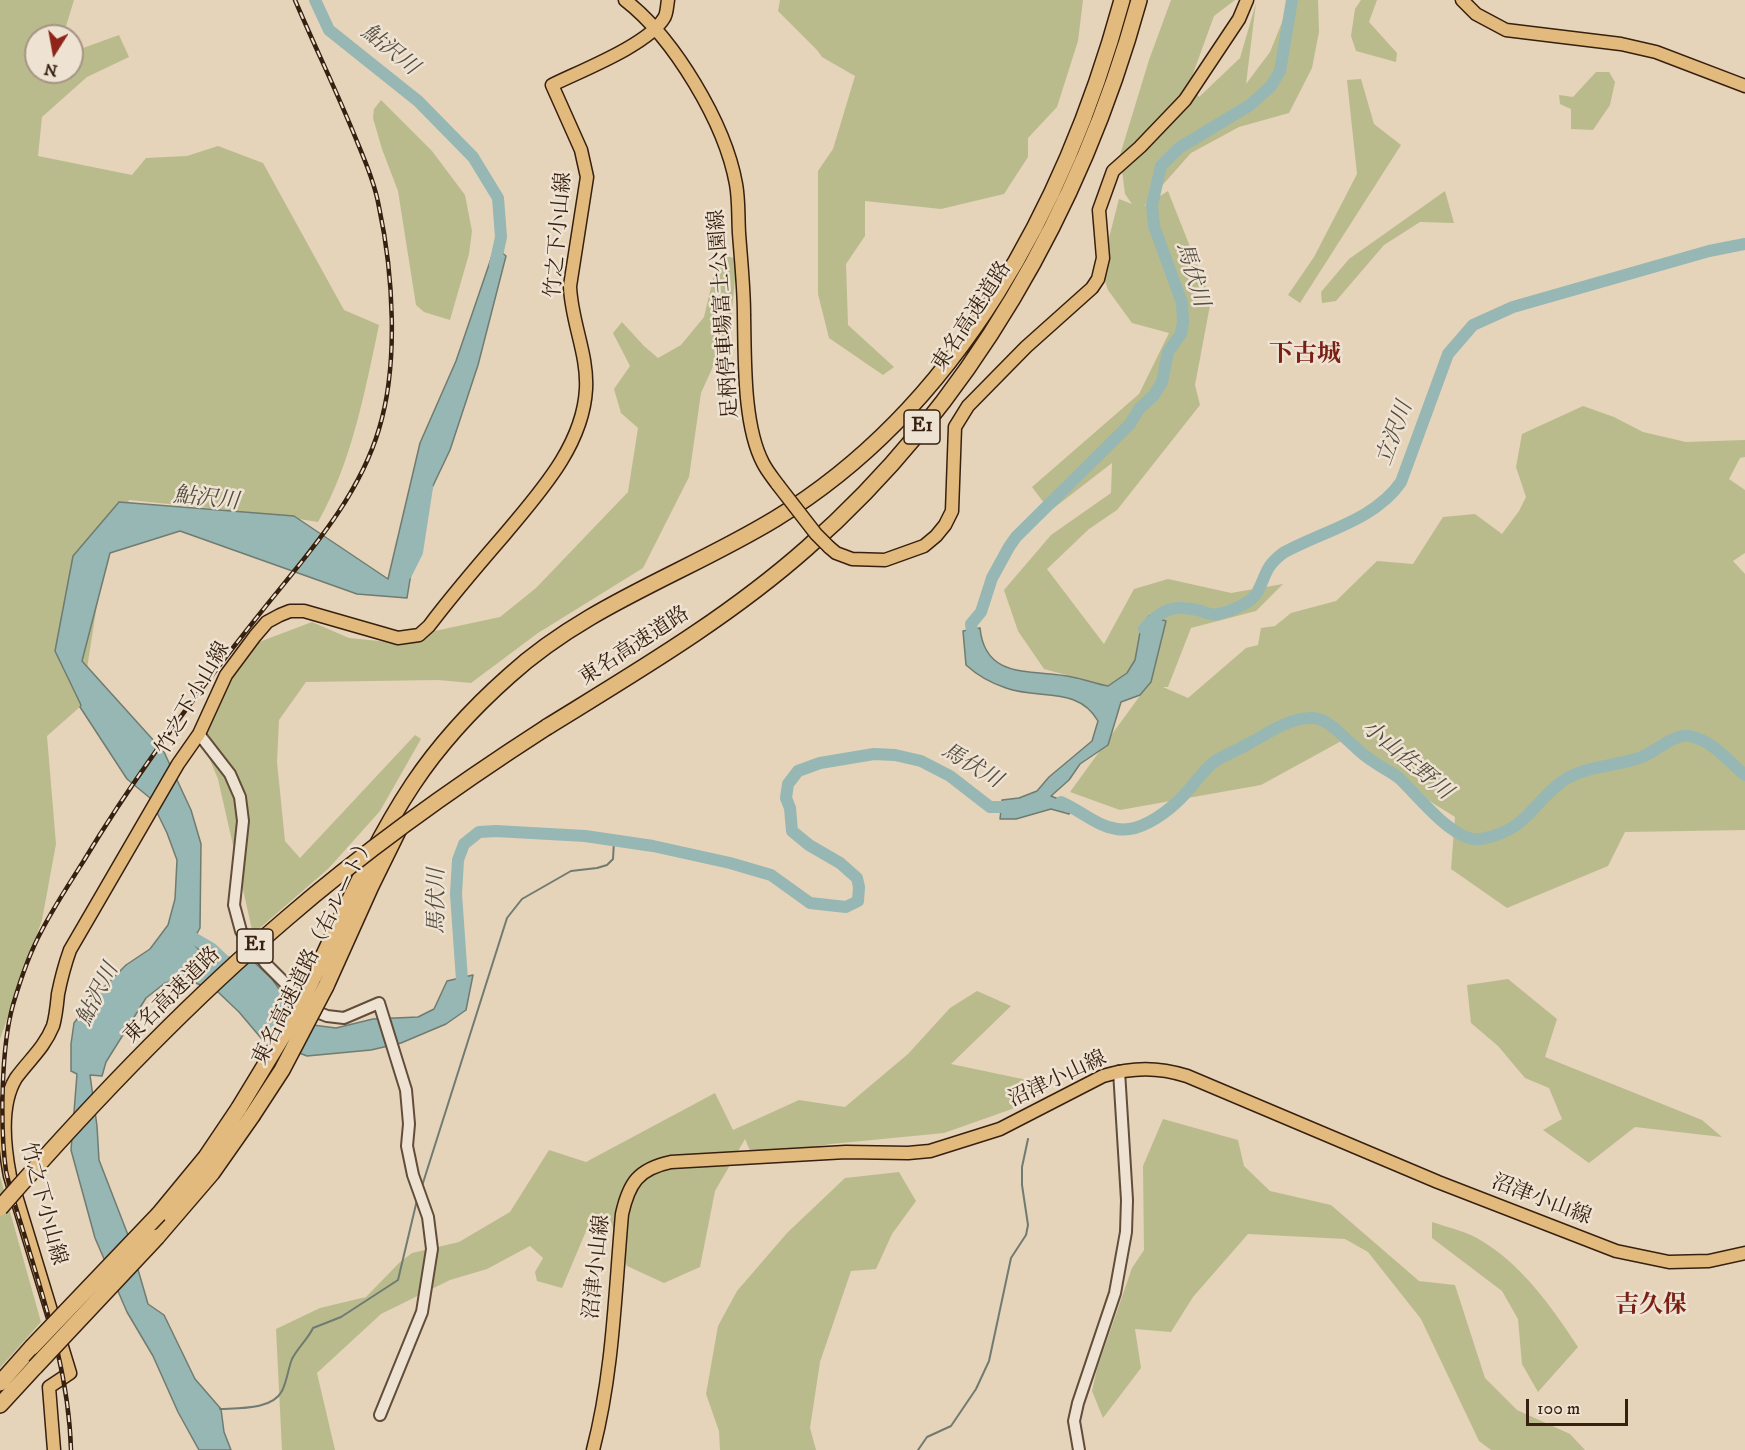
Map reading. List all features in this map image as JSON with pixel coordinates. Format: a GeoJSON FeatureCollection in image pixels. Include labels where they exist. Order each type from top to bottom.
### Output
{"type":"FeatureCollection","features":[{"type":"Feature","properties":{"kind":"highway","name":"東名高速道路"},"geometry":{"type":"LineString","coordinates":[[464,722],[511,674],[567,631],[613,603],[731,544],[778,517],[845,469],[904,414],[938,375],[972,330],[1008,274],[1043,211],[1080,129],[1122,0]]}},
{"type":"Feature","properties":{"kind":"highway","name":"東名高速道路"},"geometry":{"type":"LineString","coordinates":[[0,1208],[168,1029],[288,917],[357,860],[481,770],[651,663],[721,615],[806,549],[847,511],[898,456],[954,386],[984,344],[1032,267],[1056,222],[1096,134],[1139,0]]}},
{"type":"Feature","properties":{"kind":"highway","name":"E1"},"geometry":{"type":"LineString","coordinates":[[0,1383],[159,1214],[246,1112],[370,859],[403,799],[432,757],[464,722]]}},
{"type":"Feature","properties":{"kind":"highway","name":"東名高速道路（右ルート）"},"geometry":{"type":"LineString","coordinates":[[0,1405],[157,1237],[212,1173],[246,1112],[282,1070],[326,986],[371,885],[411,804],[441,752],[464,722]]}},
{"type":"Feature","properties":{"kind":"main road","name":"足柄停車場富士公園線"},"geometry":{"type":"LineString","coordinates":[[625,0],[639,11],[669,46],[705,102],[728,153],[736,185],[749,420],[763,463],[816,534],[836,553],[852,559],[885,560],[924,546],[945,525],[952,511],[954,494],[955,427],[968,406],[1007,366],[1092,288],[1098,279],[1103,258],[1099,210],[1113,171],[1140,147],[1185,100],[1239,19],[1247,0]]}},
{"type":"Feature","properties":{"kind":"main road"},"geometry":{"type":"LineString","coordinates":[[654,28],[665,18],[668,0]]}},
{"type":"Feature","properties":{"kind":"main road"},"geometry":{"type":"LineString","coordinates":[[1462,0],[1476,14],[1506,30],[1621,44],[1656,52],[1745,86]]}},
{"type":"Feature","properties":{"kind":"main road","name":"竹之下小山線"},"geometry":{"type":"LineString","coordinates":[[54,1450],[49,1387],[70,1373],[14,1193],[5,1150],[2,1116],[8,1093],[14,1080],[44,1046],[54,1023],[63,968],[70,950],[174,771],[199,734],[226,675],[267,622],[290,611],[304,611],[398,638],[420,635],[551,477],[569,446],[584,405],[586,391],[586,373],[571,303],[570,286],[587,177],[581,150],[552,85],[628,47],[654,28]]}},
{"type":"Feature","properties":{"kind":"main road","name":"沼津小山線"},"geometry":{"type":"LineString","coordinates":[[593,1450],[602,1416],[608,1373],[622,1214],[628,1190],[643,1172],[654,1165],[671,1162],[846,1152],[930,1151],[1000,1129],[1119,1071],[1156,1068],[1187,1076],[1438,1182],[1616,1251],[1669,1262],[1709,1261],[1745,1253]]}},
{"type":"Feature","properties":{"kind":"street"},"geometry":{"type":"LineString","coordinates":[[199,734],[230,774],[240,798],[243,821],[234,904],[241,931],[266,964],[312,1010],[327,1016],[344,1018],[379,1003],[406,1090],[409,1124],[407,1146],[413,1175],[428,1217],[432,1249],[422,1312],[380,1415]]}},
{"type":"Feature","properties":{"kind":"street"},"geometry":{"type":"LineString","coordinates":[[1078,1450],[1074,1421],[1115,1293],[1126,1232],[1127,1200],[1119,1071]]}},
{"type":"Feature","properties":{"kind":"green space"},"geometry":{"type":"Polygon","coordinates":[[[0,0],[74,0],[67,24],[24,24],[24,84],[79,84],[42,117],[38,156],[132,175],[146,158],[187,156],[218,146],[263,163],[344,310],[379,325],[363,401],[349,451],[318,522],[268,514],[129,500],[104,561],[81,706],[47,736],[56,844],[42,920],[0,1039],[0,0]]]}},
{"type":"Feature","properties":{"kind":"green space"},"geometry":{"type":"Polygon","coordinates":[[[780,0],[1083,0],[1078,41],[1057,107],[1028,138],[1028,157],[1004,194],[941,209],[865,201],[865,236],[846,264],[848,325],[894,367],[883,375],[829,338],[818,294],[818,171],[833,149],[855,76],[822,57],[778,11],[780,0]]]}},
{"type":"Feature","properties":{"kind":"green space"},"geometry":{"type":"Polygon","coordinates":[[[1171,0],[1235,0],[1214,16],[1190,82],[1199,97],[1240,58],[1256,3],[1246,84],[1270,52],[1291,0],[1318,0],[1319,32],[1312,68],[1289,113],[1239,127],[1191,153],[1144,206],[1168,191],[1211,300],[1195,385],[1200,405],[1117,510],[1089,529],[1047,569],[1104,644],[1134,589],[1168,579],[1231,593],[1283,584],[1256,611],[1191,628],[1168,687],[1163,687],[1188,698],[1246,648],[1258,645],[1261,628],[1275,626],[1291,613],[1336,601],[1377,561],[1413,564],[1443,517],[1475,514],[1502,534],[1526,497],[1516,467],[1522,434],[1583,406],[1614,417],[1643,432],[1686,442],[1745,440],[1745,457],[1740,458],[1729,479],[1745,490],[1745,553],[1733,561],[1745,574],[1745,830],[1625,832],[1608,866],[1507,908],[1451,869],[1455,817],[1407,787],[1345,739],[1261,785],[1120,810],[1070,792],[1147,686],[1103,685],[1044,669],[1018,631],[1004,590],[1051,535],[1111,493],[1112,463],[1050,511],[1032,487],[1139,394],[1169,333],[1132,323],[1108,290],[1101,269],[1119,199],[1132,204],[1125,194],[1120,155],[1149,60],[1171,0]]]}},
{"type":"Feature","properties":{"kind":"green space"},"geometry":{"type":"Polygon","coordinates":[[[1361,0],[1377,0],[1369,22],[1397,53],[1396,62],[1356,51],[1351,36],[1355,9],[1361,0]]]}},
{"type":"Feature","properties":{"kind":"green space"},"geometry":{"type":"Polygon","coordinates":[[[119,35],[129,57],[84,80],[84,48],[119,35]]]}},
{"type":"Feature","properties":{"kind":"green space"},"geometry":{"type":"Polygon","coordinates":[[[1596,72],[1609,72],[1615,82],[1610,105],[1593,130],[1571,129],[1571,109],[1560,104],[1559,95],[1573,97],[1596,72]]]}},
{"type":"Feature","properties":{"kind":"green space"},"geometry":{"type":"Polygon","coordinates":[[[1361,79],[1374,124],[1401,145],[1300,303],[1288,295],[1314,257],[1357,174],[1347,80],[1361,79]]]}},
{"type":"Feature","properties":{"kind":"green space"},"geometry":{"type":"Polygon","coordinates":[[[381,100],[432,151],[465,195],[472,231],[469,254],[450,320],[424,312],[416,305],[398,191],[373,118],[374,109],[381,100]]]}},
{"type":"Feature","properties":{"kind":"green space"},"geometry":{"type":"Polygon","coordinates":[[[1445,191],[1454,223],[1420,222],[1384,245],[1336,301],[1322,303],[1321,292],[1349,259],[1445,191]]]}},
{"type":"Feature","properties":{"kind":"green space"},"geometry":{"type":"Polygon","coordinates":[[[719,254],[737,259],[731,320],[724,342],[701,393],[689,477],[643,568],[538,633],[471,683],[438,680],[306,682],[279,720],[277,762],[285,841],[300,858],[415,735],[421,739],[380,811],[329,868],[253,934],[218,779],[199,734],[246,647],[312,622],[349,638],[399,643],[430,632],[500,617],[536,588],[628,492],[638,428],[621,413],[614,389],[630,366],[613,333],[622,322],[658,358],[681,345],[704,317],[719,254]]]}},
{"type":"Feature","properties":{"kind":"green space"},"geometry":{"type":"Polygon","coordinates":[[[1508,979],[1557,1019],[1545,1057],[1702,1120],[1722,1137],[1635,1127],[1589,1163],[1543,1130],[1562,1119],[1549,1088],[1525,1078],[1498,1046],[1471,1023],[1467,985],[1508,979]]]}},
{"type":"Feature","properties":{"kind":"green space"},"geometry":{"type":"Polygon","coordinates":[[[977,991],[1011,1006],[951,1064],[1046,1084],[1012,1109],[944,1133],[831,1144],[779,1152],[751,1153],[745,1139],[715,1191],[700,1267],[664,1283],[627,1266],[608,1214],[592,1217],[562,1288],[537,1281],[535,1272],[543,1258],[530,1246],[487,1269],[450,1280],[381,1314],[317,1373],[335,1450],[282,1450],[276,1329],[320,1308],[366,1297],[412,1253],[459,1242],[510,1212],[549,1150],[586,1162],[715,1093],[733,1130],[799,1100],[845,1107],[908,1054],[950,1008],[977,991]]]}},
{"type":"Feature","properties":{"kind":"green space"},"geometry":{"type":"Polygon","coordinates":[[[1163,1119],[1238,1140],[1244,1166],[1270,1191],[1331,1205],[1419,1281],[1455,1285],[1485,1378],[1517,1410],[1570,1434],[1585,1450],[1491,1450],[1479,1441],[1421,1319],[1368,1252],[1345,1239],[1248,1234],[1193,1297],[1171,1332],[1135,1329],[1141,1368],[1103,1418],[1092,1391],[1097,1369],[1132,1268],[1144,1250],[1143,1166],[1163,1119]]]}},
{"type":"Feature","properties":{"kind":"green space"},"geometry":{"type":"Polygon","coordinates":[[[899,1172],[916,1201],[892,1234],[876,1269],[851,1271],[820,1362],[810,1428],[816,1450],[720,1450],[719,1431],[706,1394],[718,1326],[737,1291],[787,1233],[845,1178],[899,1172]]]}},
{"type":"Feature","properties":{"kind":"green space"},"geometry":{"type":"Polygon","coordinates":[[[0,1176],[41,1322],[0,1368],[0,1176]]]}},
{"type":"Feature","properties":{"kind":"green space"},"geometry":{"type":"Polygon","coordinates":[[[1432,1222],[1477,1238],[1508,1260],[1534,1286],[1578,1347],[1538,1392],[1522,1364],[1518,1319],[1502,1291],[1432,1238],[1432,1222]]]}},
{"type":"Feature","properties":{"kind":"water"},"geometry":{"type":"Polygon","coordinates":[[[495,247],[506,256],[478,365],[450,450],[421,511],[407,598],[357,594],[180,531],[110,553],[82,661],[164,752],[191,810],[201,844],[200,928],[192,942],[201,952],[254,962],[272,979],[287,1000],[313,1025],[336,1028],[373,1019],[418,1017],[434,1009],[447,981],[473,975],[466,1010],[446,1024],[401,1043],[371,1050],[307,1056],[261,1038],[218,992],[183,978],[165,983],[146,998],[106,1062],[102,1076],[90,1075],[99,1160],[128,1235],[148,1304],[164,1315],[195,1379],[221,1409],[224,1432],[231,1450],[199,1450],[178,1412],[153,1356],[127,1312],[95,1238],[71,1150],[77,1074],[71,1071],[74,1023],[95,996],[126,965],[150,949],[168,925],[175,899],[177,860],[150,798],[127,779],[80,707],[55,651],[73,556],[119,502],[294,516],[388,579],[420,443],[456,361],[495,247]]]}},
{"type":"Feature","properties":{"kind":"water"},"geometry":{"type":"Polygon","coordinates":[[[1149,616],[1166,621],[1151,682],[1140,695],[1121,702],[1108,745],[1080,764],[1069,780],[1051,796],[1075,806],[1069,814],[1051,809],[1016,819],[1000,819],[1002,800],[1019,798],[1037,791],[1049,777],[1092,741],[1098,721],[1090,710],[1069,698],[1019,691],[1000,686],[980,676],[966,665],[963,631],[980,628],[984,645],[991,657],[1001,665],[1028,672],[1072,677],[1108,686],[1127,673],[1135,660],[1141,627],[1149,616]]]}},
{"type":"Feature","properties":{"kind":"waterway","name":"鮎沢川"},"geometry":{"type":"LineString","coordinates":[[315,0],[329,30],[418,101],[473,157],[498,198],[501,237],[495,265]]}},
{"type":"Feature","properties":{"kind":"waterway","name":"馬伏川"},"geometry":{"type":"LineString","coordinates":[[974,645],[971,624],[981,612],[992,578],[1016,537],[1130,424],[1139,409],[1154,395],[1162,382],[1168,352],[1181,334],[1183,322],[1182,303],[1154,226],[1152,205],[1161,166],[1179,148],[1250,105],[1271,86],[1280,71],[1292,0]]}},
{"type":"Feature","properties":{"kind":"waterway","name":"立沢川"},"geometry":{"type":"LineString","coordinates":[[1144,629],[1163,612],[1176,608],[1192,609],[1214,615],[1242,606],[1252,599],[1270,566],[1283,553],[1362,516],[1390,495],[1401,482],[1448,354],[1473,325],[1513,307],[1709,251],[1745,244]]}},
{"type":"Feature","properties":{"kind":"waterway","name":"鮎沢川"},"geometry":{"type":"LineString","coordinates":[[406,574],[417,552],[427,487]]}},
{"type":"Feature","properties":{"kind":"waterway","name":"小山佐野川"},"geometry":{"type":"LineString","coordinates":[[1061,802],[1109,827],[1125,830],[1142,826],[1171,807],[1209,766],[1218,760],[1278,727],[1312,718],[1324,721],[1334,728],[1365,756],[1400,779],[1449,827],[1471,839],[1481,839],[1508,830],[1526,817],[1550,792],[1569,777],[1642,757],[1678,737],[1690,736],[1706,742],[1745,775]]}},
{"type":"Feature","properties":{"kind":"waterway","name":"馬伏川"},"geometry":{"type":"LineString","coordinates":[[457,991],[462,980],[456,894],[458,860],[464,844],[479,832],[585,836],[653,846],[730,863],[771,875],[810,903],[846,907],[858,901],[857,878],[840,863],[809,845],[792,831],[790,808],[786,798],[788,784],[798,771],[820,763],[874,754],[895,755],[921,761],[950,776],[990,807],[1016,807]]}},
{"type":"Feature","properties":{"kind":"waterway"},"geometry":{"type":"LineString","coordinates":[[422,1186],[507,918],[522,899],[571,871],[607,865],[613,859],[614,841]]}},
{"type":"Feature","properties":{"kind":"waterway","name":"馬伏川"},"geometry":{"type":"LineString","coordinates":[[181,931],[212,949],[231,967]]}},
{"type":"Feature","properties":{"kind":"waterway"},"geometry":{"type":"LineString","coordinates":[[918,1450],[927,1437],[951,1426],[976,1389],[989,1361],[1011,1258],[1026,1235],[1028,1225],[1022,1185],[1022,1167],[1028,1139]]}},
{"type":"Feature","properties":{"kind":"waterway"},"geometry":{"type":"LineString","coordinates":[[220,1409],[254,1407],[271,1402],[282,1391],[292,1359],[313,1328],[341,1317],[398,1280],[417,1200]]}},
{"type":"Feature","properties":{"kind":"railway"},"geometry":{"type":"LineString","coordinates":[[71,1450],[66,1396],[56,1344],[6,1171],[2,1111],[4,1065],[9,1022],[16,996],[29,957],[47,921],[123,799],[186,709],[326,530],[357,482],[379,429],[385,403],[392,318],[388,260],[377,198],[349,121],[295,0]]}},
{"type":"Feature","properties":{"kind":"district","name":"下古城"},"geometry":{"type":"Point","coordinates":[1305,356]}},
{"type":"Feature","properties":{"kind":"district","name":"吉久保"},"geometry":{"type":"Point","coordinates":[1651,1307]}}]}
